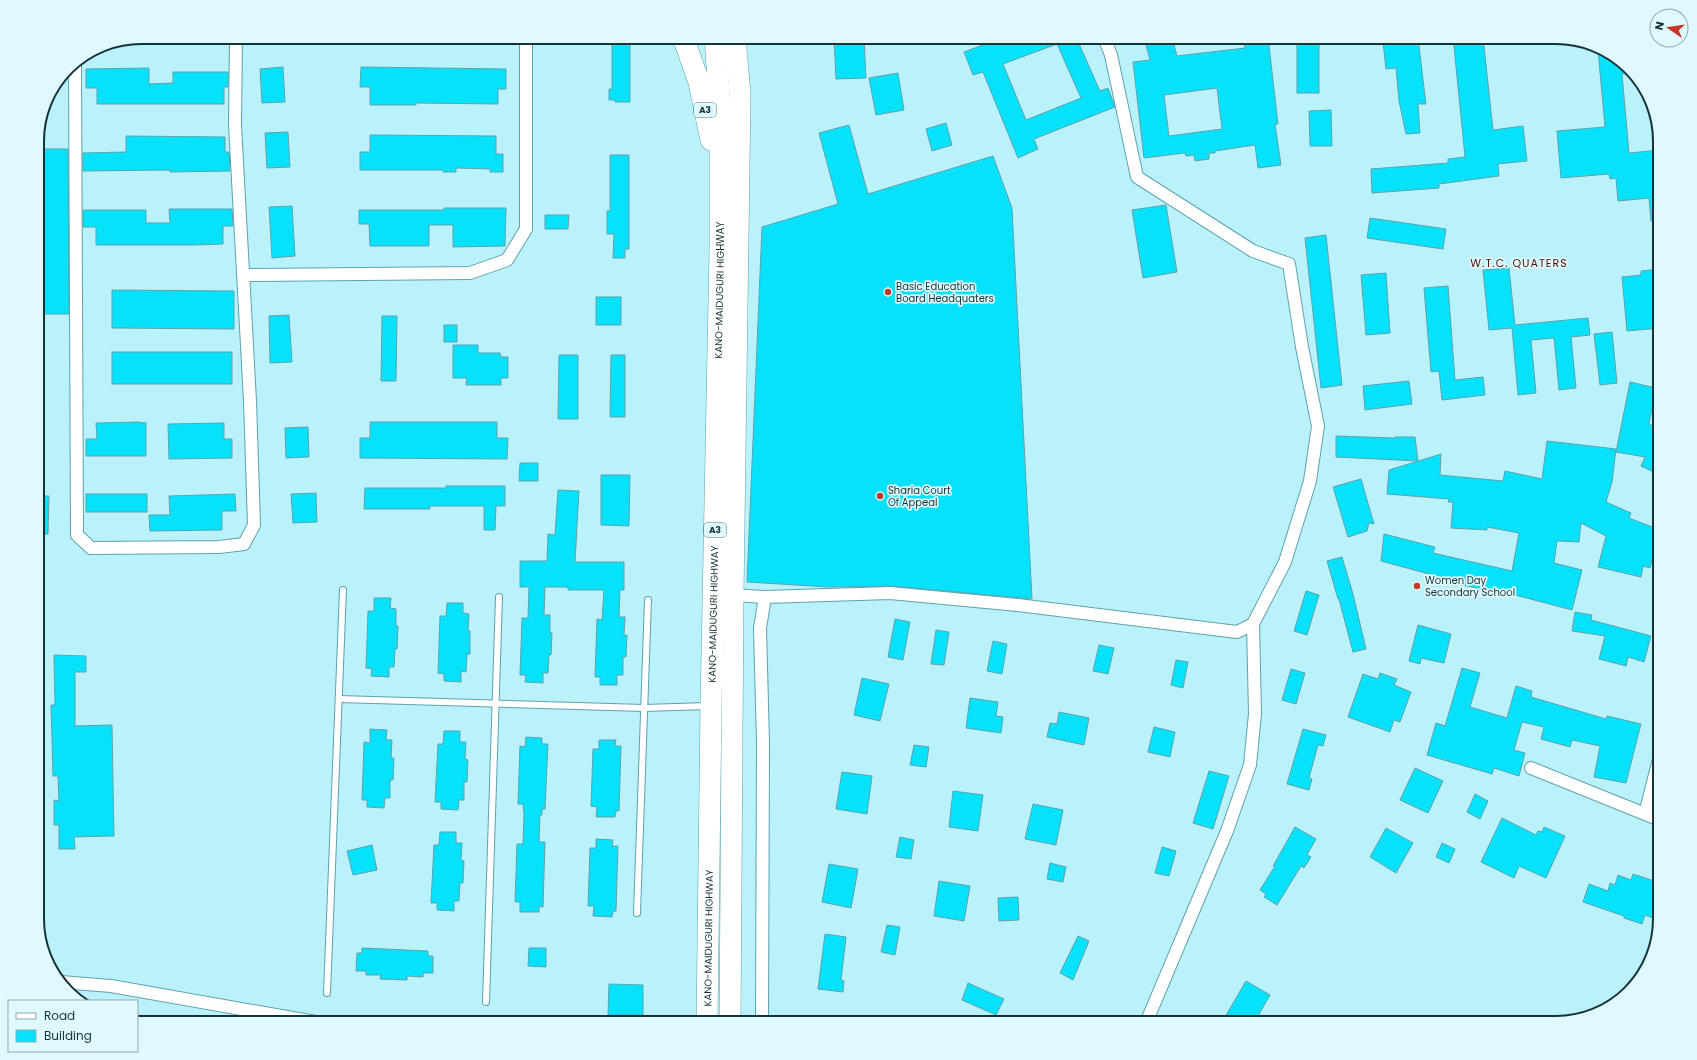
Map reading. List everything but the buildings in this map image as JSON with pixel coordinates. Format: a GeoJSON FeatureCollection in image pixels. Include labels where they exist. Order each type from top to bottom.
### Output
{"type":"FeatureCollection","features":[{"type":"Feature","properties":{"kind":"highway","name":"A3"},"geometry":{"type":"LineString","coordinates":[[685,44],[699,82],[720,184]]}},
{"type":"Feature","properties":{"kind":"highway","name":"KANO-MAIDUGURI HIGHWAY"},"geometry":{"type":"LineString","coordinates":[[707,1016],[711,706],[720,249],[720,109],[715,44]]}},
{"type":"Feature","properties":{"kind":"highway","name":"KANO-MAIDUGURI HIGHWAY"},"geometry":{"type":"LineString","coordinates":[[730,1016],[733,594],[740,94],[736,44]]}},
{"type":"Feature","properties":{"kind":"street"},"geometry":{"type":"LineString","coordinates":[[75,70],[77,536],[91,548],[219,547],[244,544],[254,525],[235,125],[236,44]]}},
{"type":"Feature","properties":{"kind":"street"},"geometry":{"type":"LineString","coordinates":[[243,275],[470,273],[507,260],[526,229],[526,44]]}},
{"type":"Feature","properties":{"kind":"street"},"geometry":{"type":"LineString","coordinates":[[1107,44],[1111,55],[1137,177],[1253,251],[1289,264],[1302,346],[1318,426],[1310,481],[1285,562],[1253,624],[1255,714],[1250,764],[1227,830],[1149,1016]]}},
{"type":"Feature","properties":{"kind":"street"},"geometry":{"type":"LineString","coordinates":[[733,594],[765,597],[890,593],[1018,605],[1237,632],[1253,624]]}},
{"type":"Feature","properties":{"kind":"street"},"geometry":{"type":"LineString","coordinates":[[762,1016],[763,743],[760,628],[765,597]]}},
{"type":"Feature","properties":{"kind":"street"},"geometry":{"type":"LineString","coordinates":[[1531,768],[1653,817]]}},
{"type":"Feature","properties":{"kind":"street"},"geometry":{"type":"LineString","coordinates":[[1645,814],[1653,783]]}},
{"type":"Feature","properties":{"kind":"street"},"geometry":{"type":"LineString","coordinates":[[68,983],[111,986],[263,1016]]}},
{"type":"Feature","properties":{"kind":"lane"},"geometry":{"type":"LineString","coordinates":[[326,993],[343,590]]}},
{"type":"Feature","properties":{"kind":"lane"},"geometry":{"type":"LineString","coordinates":[[486,1002],[499,597]]}},
{"type":"Feature","properties":{"kind":"lane"},"geometry":{"type":"LineString","coordinates":[[637,913],[648,600]]}},
{"type":"Feature","properties":{"kind":"lane"},"geometry":{"type":"LineString","coordinates":[[339,699],[496,705],[644,708],[711,706]]}},
{"type":"Feature","properties":{"kind":"place","name":"Basic Education Board Headquaters"},"geometry":{"type":"Point","coordinates":[888,292]}},
{"type":"Feature","properties":{"kind":"place","name":"Sharia Court Of Appeal"},"geometry":{"type":"Point","coordinates":[880,496]}},
{"type":"Feature","properties":{"kind":"place","name":"Women Day Secondary School"},"geometry":{"type":"Point","coordinates":[1417,586]}},
{"type":"Feature","properties":{"kind":"district","name":"W.T.C. QUATERS"},"geometry":{"type":"Point","coordinates":[1519,263]}}]}
